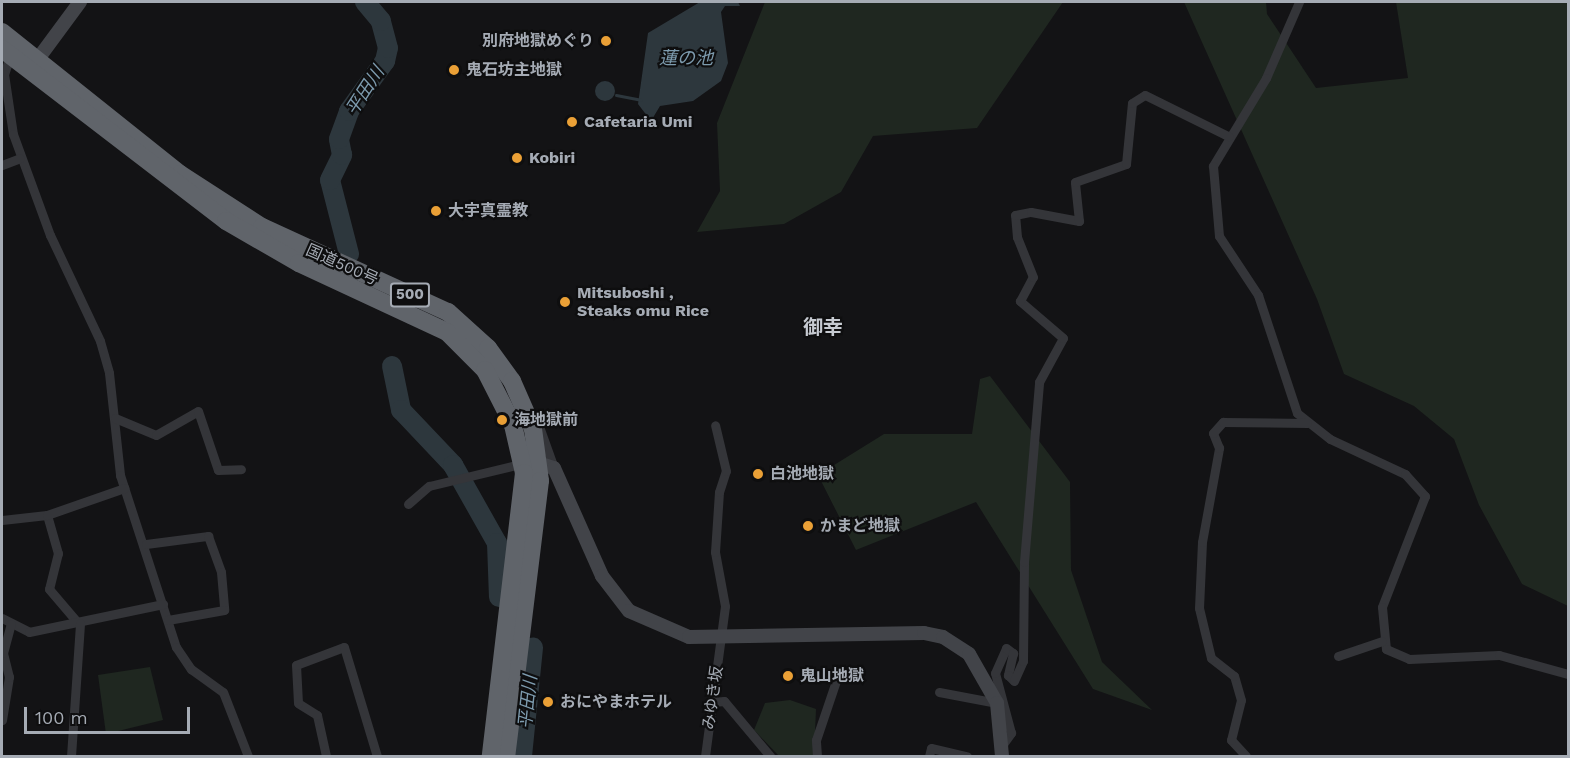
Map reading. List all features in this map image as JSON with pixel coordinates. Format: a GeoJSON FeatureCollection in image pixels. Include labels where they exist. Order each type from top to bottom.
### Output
{"type":"FeatureCollection","features":[{"type":"Feature","properties":{"kind":"highway","name":"国道500号"},"geometry":{"type":"LineString","coordinates":[[2,32],[33,66],[226,221],[299,263],[447,332],[492,382],[539,464],[491,756]]}},
{"type":"Feature","properties":{"kind":"highway","name":"国道500号"},"geometry":{"type":"LineString","coordinates":[[6,53],[33,66],[180,174],[262,227],[448,312],[488,348],[518,390],[539,464],[506,756]]}},
{"type":"Feature","properties":{"kind":"street"},"geometry":{"type":"LineString","coordinates":[[33,66],[80,2]]}},
{"type":"Feature","properties":{"kind":"street"},"geometry":{"type":"LineString","coordinates":[[1299,2],[1266,78],[1227,136],[1210,176],[1219,236],[1258,295],[1288,390],[1307,423],[1330,440],[1405,474],[1425,496],[1382,607],[1382,641],[1400,658],[1499,655],[1569,674]]}},
{"type":"Feature","properties":{"kind":"street"},"geometry":{"type":"LineString","coordinates":[[6,53],[5,87],[20,158],[100,341],[115,418],[124,488],[146,544],[168,620],[191,669],[224,692],[248,756]]}},
{"type":"Feature","properties":{"kind":"street"},"geometry":{"type":"LineString","coordinates":[[1002,750],[1011,733],[995,673],[1006,648],[1014,653],[1008,675],[1014,681],[1023,661],[1024,562],[1039,382],[1063,338],[1020,301],[1033,277],[1017,237],[1015,215],[1031,212],[1078,221],[1075,182],[1126,164],[1132,103],[1145,95],[1227,136]]}},
{"type":"Feature","properties":{"kind":"street"},"geometry":{"type":"LineString","coordinates":[[2,165],[20,158]]}},
{"type":"Feature","properties":{"kind":"street"},"geometry":{"type":"LineString","coordinates":[[115,418],[156,435],[198,411],[218,470],[241,469]]}},
{"type":"Feature","properties":{"kind":"street"},"geometry":{"type":"LineString","coordinates":[[1254,756],[1243,753],[1231,740],[1241,700],[1236,684],[1211,658],[1199,608],[1202,542],[1219,448],[1213,433],[1223,422],[1307,423]]}},
{"type":"Feature","properties":{"kind":"street","name":"みゆき坂"},"geometry":{"type":"LineString","coordinates":[[705,756],[721,639],[725,586],[715,552],[719,492],[726,471],[715,425]]}},
{"type":"Feature","properties":{"kind":"street"},"geometry":{"type":"LineString","coordinates":[[408,504],[429,486],[539,464],[602,576],[629,611],[669,632],[721,639],[934,635],[969,654],[997,703],[1002,750]]}},
{"type":"Feature","properties":{"kind":"street"},"geometry":{"type":"LineString","coordinates":[[2,520],[47,515],[124,488]]}},
{"type":"Feature","properties":{"kind":"street"},"geometry":{"type":"LineString","coordinates":[[47,515],[58,553],[49,589],[79,623],[71,756]]}},
{"type":"Feature","properties":{"kind":"street"},"geometry":{"type":"LineString","coordinates":[[146,544],[208,536],[221,572],[224,610],[168,620]]}},
{"type":"Feature","properties":{"kind":"street"},"geometry":{"type":"LineString","coordinates":[[2,618],[29,632],[163,604]]}},
{"type":"Feature","properties":{"kind":"street"},"geometry":{"type":"LineString","coordinates":[[2,720],[9,677],[3,653],[11,624]]}},
{"type":"Feature","properties":{"kind":"street"},"geometry":{"type":"LineString","coordinates":[[1338,656],[1382,641]]}},
{"type":"Feature","properties":{"kind":"street"},"geometry":{"type":"LineString","coordinates":[[326,756],[317,715],[298,703],[296,665],[344,647],[377,756]]}},
{"type":"Feature","properties":{"kind":"street"},"geometry":{"type":"LineString","coordinates":[[817,756],[816,740],[837,678]]}},
{"type":"Feature","properties":{"kind":"street"},"geometry":{"type":"LineString","coordinates":[[939,692],[997,703]]}},
{"type":"Feature","properties":{"kind":"street"},"geometry":{"type":"LineString","coordinates":[[713,702],[724,701],[770,756]]}},
{"type":"Feature","properties":{"kind":"street"},"geometry":{"type":"LineString","coordinates":[[929,756],[931,748],[968,756]]}},
{"type":"Feature","properties":{"kind":"shaded area"},"geometry":{"type":"Polygon","coordinates":[[[765,2],[1063,2],[977,128],[873,136],[841,192],[784,224],[697,232],[720,191],[717,123],[765,2]]]}},
{"type":"Feature","properties":{"kind":"shaded area"},"geometry":{"type":"Polygon","coordinates":[[[1184,2],[1266,2],[1267,14],[1316,88],[1408,78],[1396,2],[1568,2],[1568,606],[1522,584],[1479,505],[1454,439],[1414,406],[1344,374],[1317,299],[1184,2]]]}},
{"type":"Feature","properties":{"kind":"shaded area"},"geometry":{"type":"Polygon","coordinates":[[[990,376],[1070,482],[1071,570],[1102,662],[1152,710],[1093,689],[976,502],[856,550],[818,475],[884,434],[972,434],[980,379],[990,376]]]}},
{"type":"Feature","properties":{"kind":"shaded area"},"geometry":{"type":"Polygon","coordinates":[[[150,667],[163,720],[106,734],[98,675],[150,667]]]}},
{"type":"Feature","properties":{"kind":"shaded area"},"geometry":{"type":"Polygon","coordinates":[[[790,700],[816,709],[814,756],[779,756],[754,730],[765,703],[790,700]]]}},
{"type":"Feature","properties":{"kind":"water","name":"蓮の池"},"geometry":{"type":"Polygon","coordinates":[[[700,2],[738,2],[740,6],[725,6],[721,12],[728,63],[721,81],[693,101],[660,106],[651,121],[638,104],[648,33],[700,2]]]}},
{"type":"Feature","properties":{"kind":"water"},"geometry":{"type":"Polygon","coordinates":[[[605,81],[612,84],[615,91],[612,98],[605,101],[598,98],[595,91],[598,84],[605,81]]]}},
{"type":"Feature","properties":{"kind":"waterway","name":"平田川"},"geometry":{"type":"LineString","coordinates":[[349,254],[330,180],[342,155],[339,139],[349,111],[385,61],[388,48],[381,21],[365,2]]}},
{"type":"Feature","properties":{"kind":"waterway"},"geometry":{"type":"LineString","coordinates":[[616,95],[641,100]]}},
{"type":"Feature","properties":{"kind":"waterway","name":"平田川"},"geometry":{"type":"LineString","coordinates":[[392,366],[401,410],[453,465],[497,543],[499,597]]}},
{"type":"Feature","properties":{"kind":"waterway","name":"平田川"},"geometry":{"type":"LineString","coordinates":[[522,756],[533,648]]}},
{"type":"Feature","properties":{"kind":"place","name":"別府地獄めぐり"},"geometry":{"type":"Point","coordinates":[606,41]}},
{"type":"Feature","properties":{"kind":"place","name":"鬼石坊主地獄"},"geometry":{"type":"Point","coordinates":[454,70]}},
{"type":"Feature","properties":{"kind":"place","name":"Cafetaria Umi"},"geometry":{"type":"Point","coordinates":[572,122]}},
{"type":"Feature","properties":{"kind":"place","name":"Kobiri"},"geometry":{"type":"Point","coordinates":[517,158]}},
{"type":"Feature","properties":{"kind":"place","name":"大宇真霊教"},"geometry":{"type":"Point","coordinates":[436,211]}},
{"type":"Feature","properties":{"kind":"place","name":"Mitsuboshi , Steaks omu Rice"},"geometry":{"type":"Point","coordinates":[565,302]}},
{"type":"Feature","properties":{"kind":"place","name":"海地獄前"},"geometry":{"type":"Point","coordinates":[502,420]}},
{"type":"Feature","properties":{"kind":"place","name":"白池地獄"},"geometry":{"type":"Point","coordinates":[758,474]}},
{"type":"Feature","properties":{"kind":"place","name":"かまど地獄"},"geometry":{"type":"Point","coordinates":[808,526]}},
{"type":"Feature","properties":{"kind":"place","name":"鬼山地獄"},"geometry":{"type":"Point","coordinates":[788,676]}},
{"type":"Feature","properties":{"kind":"place","name":"おにやまホテル"},"geometry":{"type":"Point","coordinates":[548,702]}},
{"type":"Feature","properties":{"kind":"district","name":"御幸"},"geometry":{"type":"Point","coordinates":[823,327]}}]}
